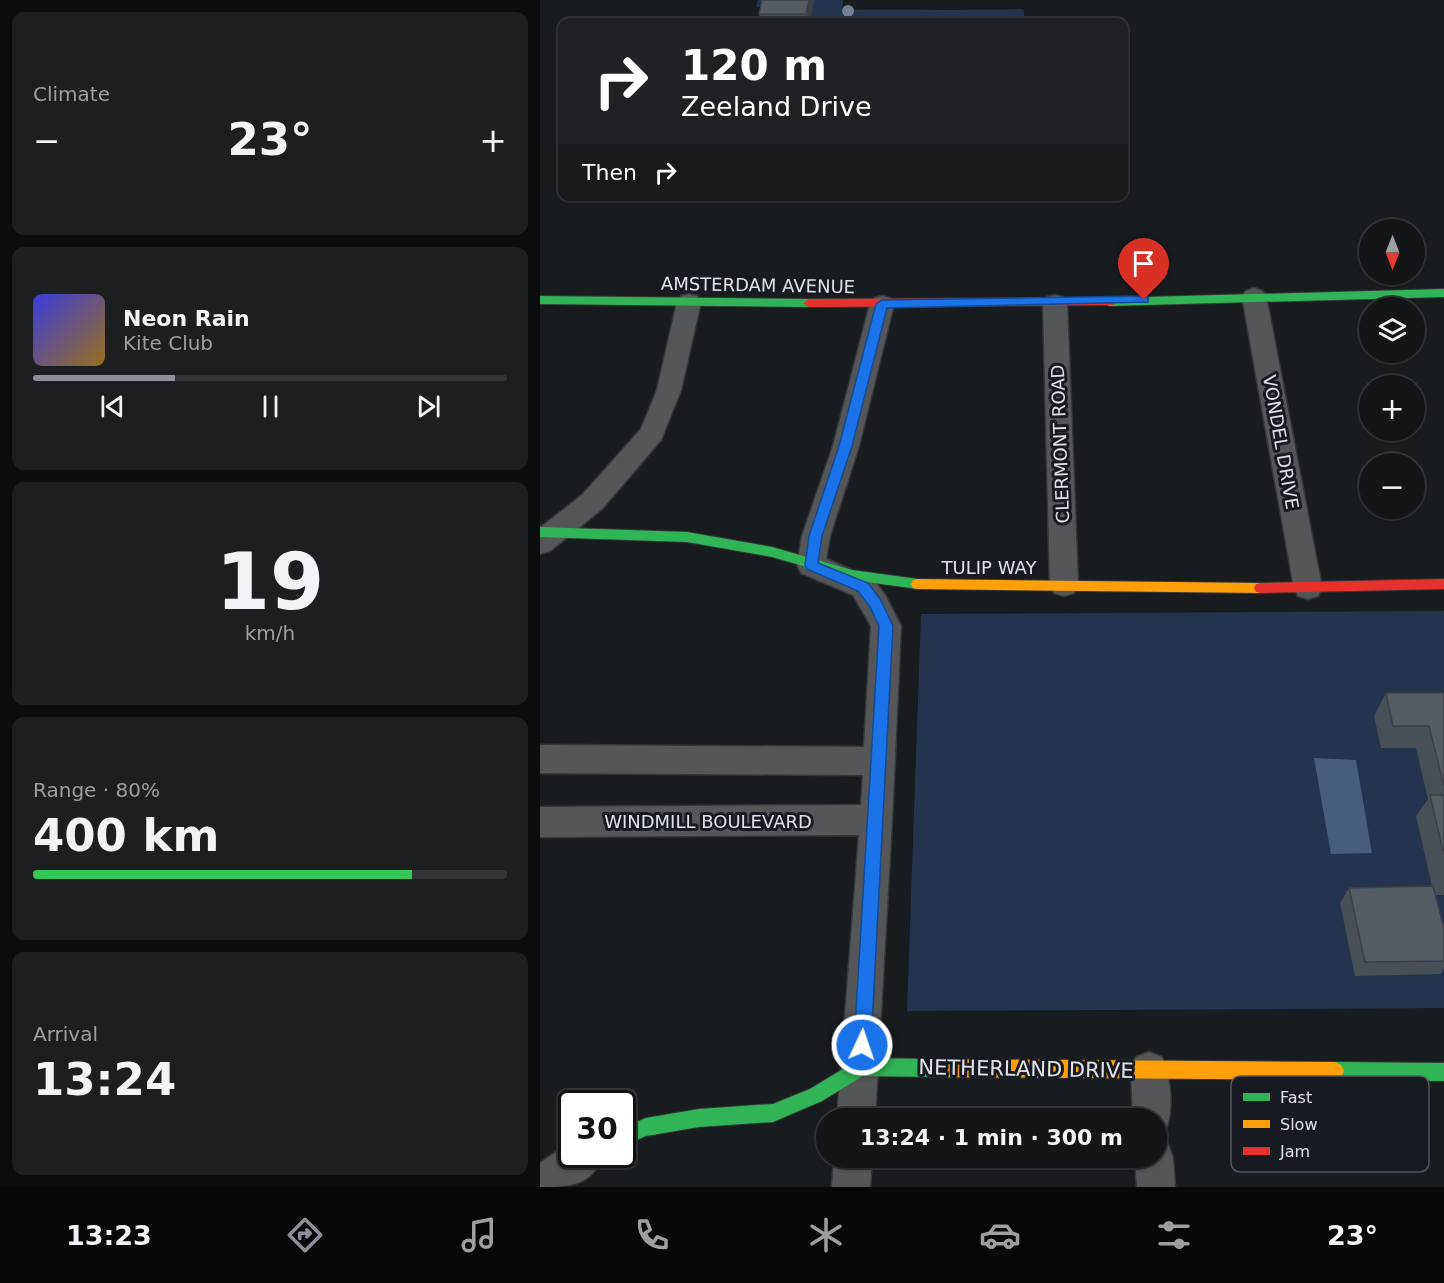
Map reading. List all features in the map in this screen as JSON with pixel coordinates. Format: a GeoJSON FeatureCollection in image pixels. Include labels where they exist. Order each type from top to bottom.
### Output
{"type":"FeatureCollection","features":[{"type":"Feature","properties":{"kind":"street","name":"AMSTERDAM AVENUE"},"geometry":{"type":"LineString","coordinates":[[540,300],[882,304],[1055,303],[1444,292]]}},
{"type":"Feature","properties":{"kind":"street","name":"VONDEL DRIVE"},"geometry":{"type":"LineString","coordinates":[[1254,296],[1308,588]]}},
{"type":"Feature","properties":{"kind":"street"},"geometry":{"type":"LineString","coordinates":[[544,536],[592,502],[652,433],[669,390],[689,302]]}},
{"type":"Feature","properties":{"kind":"street","name":"CLERMONT ROAD"},"geometry":{"type":"LineString","coordinates":[[1055,303],[1064,585]]}},
{"type":"Feature","properties":{"kind":"street"},"geometry":{"type":"LineString","coordinates":[[857,1108],[886,626],[875,603],[863,587],[811,565],[816,536],[846,446],[882,304]]}},
{"type":"Feature","properties":{"kind":"street","name":"TULIP WAY"},"geometry":{"type":"LineString","coordinates":[[544,536],[687,537],[772,552],[852,575],[919,584],[1308,588],[1444,584]]}},
{"type":"Feature","properties":{"kind":"street"},"geometry":{"type":"LineString","coordinates":[[540,759],[879,761]]}},
{"type":"Feature","properties":{"kind":"street","name":"WINDMILL BOULEVARD"},"geometry":{"type":"LineString","coordinates":[[540,822],[876,820]]}},
{"type":"Feature","properties":{"kind":"street"},"geometry":{"type":"LineString","coordinates":[[636,1131],[646,1127],[699,1118],[773,1113],[816,1095],[861,1067]]}},
{"type":"Feature","properties":{"kind":"street","name":"NETHERLAND DRIVE"},"geometry":{"type":"LineString","coordinates":[[861,1067],[1444,1072]]}},
{"type":"Feature","properties":{"kind":"street"},"geometry":{"type":"LineString","coordinates":[[1149,1070],[1151,1108]]}},
{"type":"Feature","properties":{"kind":"street"},"geometry":{"type":"LineString","coordinates":[[540,1186],[566,1168]]}},
{"type":"Feature","properties":{"kind":"street"},"geometry":{"type":"LineString","coordinates":[[851,1187],[852,1168]]}},
{"type":"Feature","properties":{"kind":"street"},"geometry":{"type":"LineString","coordinates":[[1155,1168],[1156,1187]]}},
{"type":"Feature","properties":{"kind":"shaded area"},"geometry":{"type":"Polygon","coordinates":[[[758,0],[843,0],[842,10],[1021,9],[1024,10],[1024,18],[811,18],[813,6],[756,7],[758,0]]]}},
{"type":"Feature","properties":{"kind":"shaded area"},"geometry":{"type":"Polygon","coordinates":[[[1444,611],[1444,1008],[907,1011],[921,614],[1444,611]]]}},
{"type":"Feature","properties":{"kind":"shaded area"},"geometry":{"type":"Polygon","coordinates":[[[1314,758],[1356,760],[1372,853],[1331,854],[1314,758]]]}},
{"type":"Feature","properties":{"kind":"building"},"geometry":{"type":"Polygon","coordinates":[[[762,0],[809,0],[806,14],[759,14],[762,0]]]}},
{"type":"Feature","properties":{"kind":"building"},"geometry":{"type":"Polygon","coordinates":[[[1386,693],[1444,693],[1444,786],[1429,726],[1393,726],[1386,693]]]}},
{"type":"Feature","properties":{"kind":"building"},"geometry":{"type":"Polygon","coordinates":[[[1430,795],[1444,795],[1444,855],[1430,795]]]}},
{"type":"Feature","properties":{"kind":"building"},"geometry":{"type":"Polygon","coordinates":[[[1433,886],[1444,928],[1444,961],[1365,962],[1349,888],[1433,886]]]}},
{"type":"Feature","properties":{"kind":"traffic: fast"},"geometry":{"type":"LineString","coordinates":[[1109,302],[1444,293]]}},
{"type":"Feature","properties":{"kind":"traffic: fast"},"geometry":{"type":"LineString","coordinates":[[540,300],[809,303]]}},
{"type":"Feature","properties":{"kind":"traffic: fast"},"geometry":{"type":"LineString","coordinates":[[540,532],[687,537],[772,552],[852,575],[918,584]]}},
{"type":"Feature","properties":{"kind":"traffic: fast"},"geometry":{"type":"LineString","coordinates":[[636,1131],[646,1127],[699,1118],[773,1113],[816,1095],[861,1067],[933,1068]]}},
{"type":"Feature","properties":{"kind":"traffic: fast"},"geometry":{"type":"LineString","coordinates":[[1335,1071],[1444,1072]]}},
{"type":"Feature","properties":{"kind":"traffic: slow"},"geometry":{"type":"LineString","coordinates":[[918,584],[1261,588]]}},
{"type":"Feature","properties":{"kind":"traffic: slow"},"geometry":{"type":"LineString","coordinates":[[933,1068],[1335,1071]]}},
{"type":"Feature","properties":{"kind":"traffic: jam"},"geometry":{"type":"LineString","coordinates":[[809,303],[1109,302]]}},
{"type":"Feature","properties":{"kind":"traffic: jam"},"geometry":{"type":"LineString","coordinates":[[1261,588],[1444,584]]}},
{"type":"Feature","properties":{"kind":"route"},"geometry":{"type":"LineString","coordinates":[[862,1045],[886,626],[875,603],[863,587],[811,565],[816,536],[846,446],[882,304],[1144,300]]}}]}
